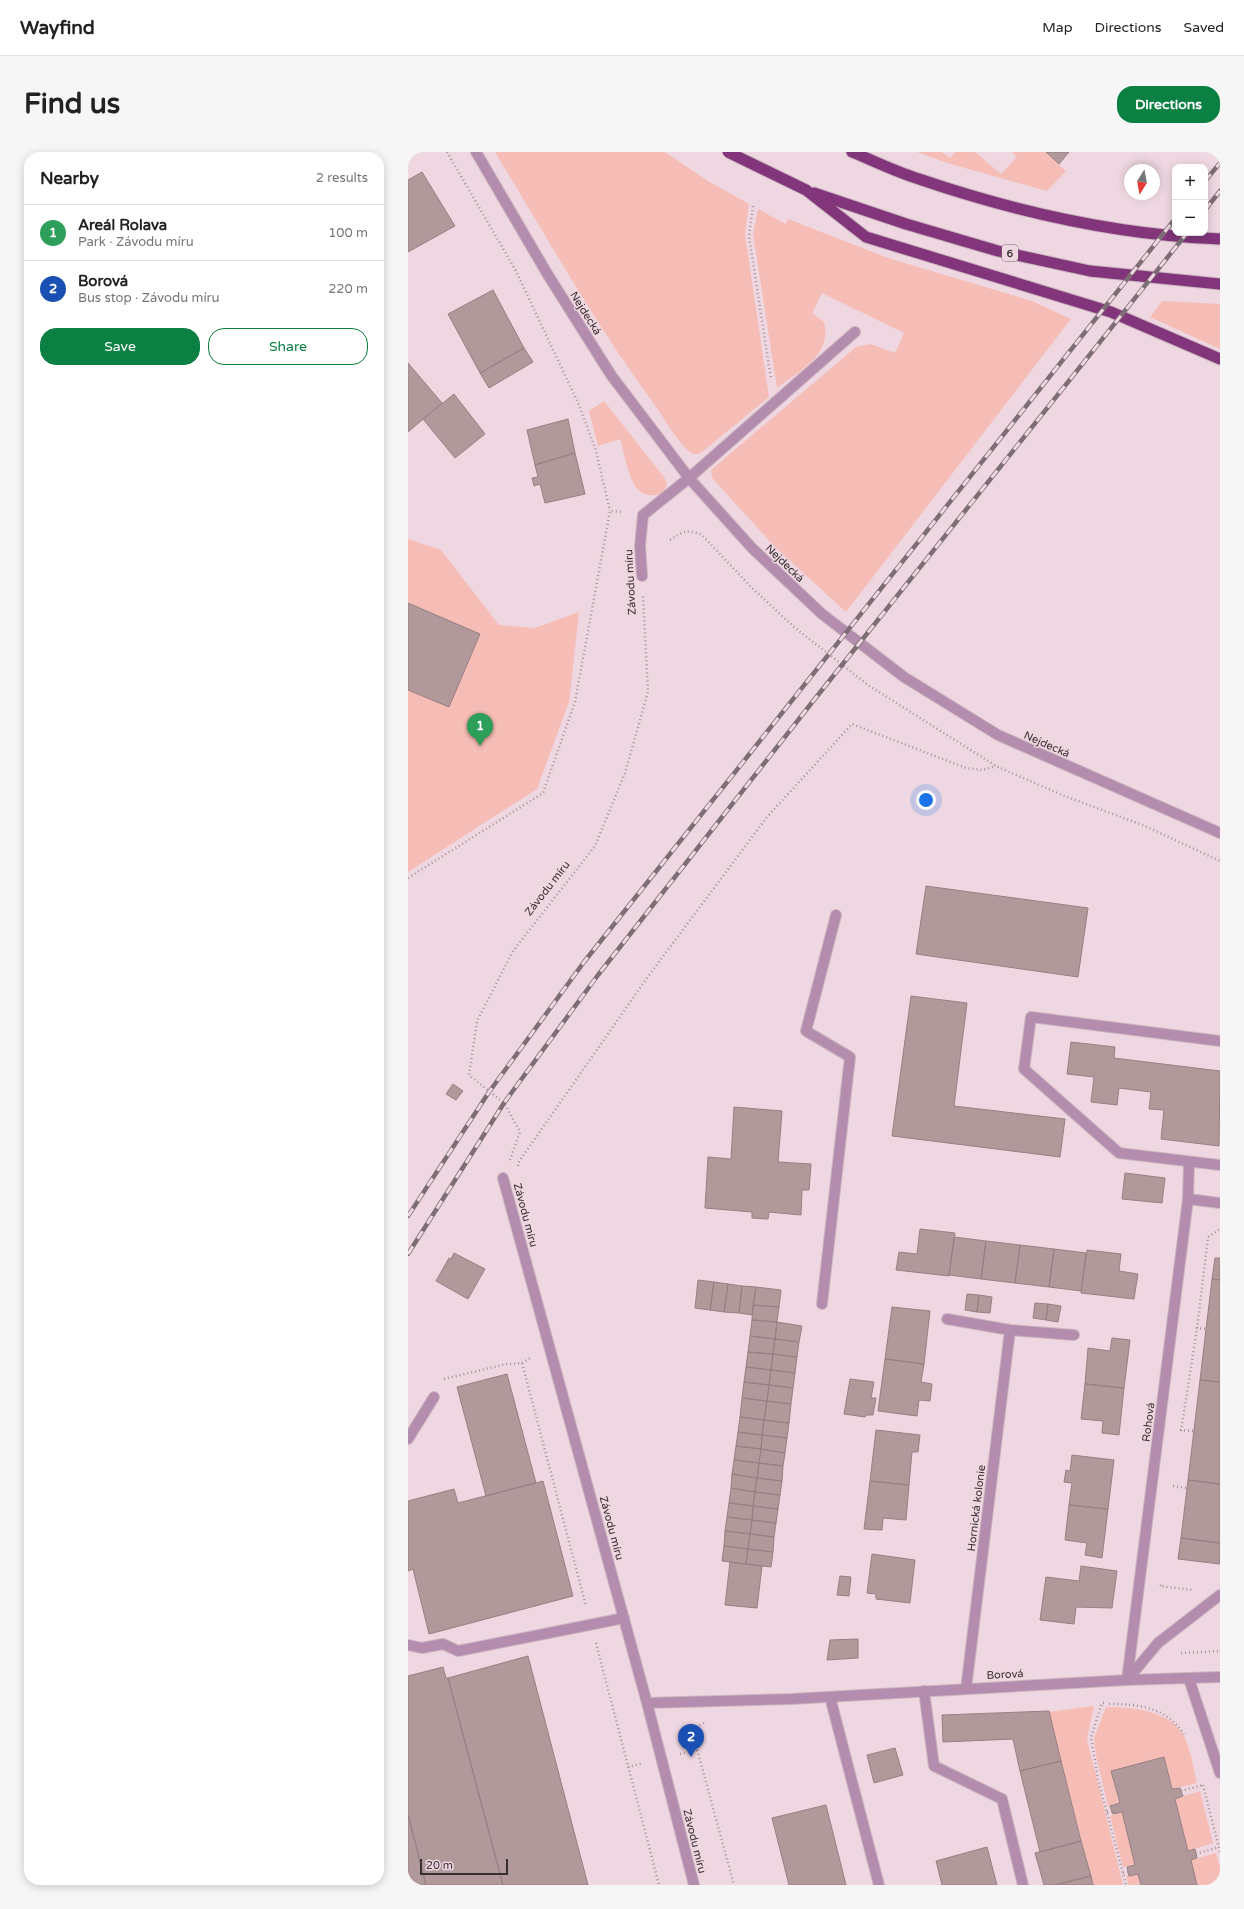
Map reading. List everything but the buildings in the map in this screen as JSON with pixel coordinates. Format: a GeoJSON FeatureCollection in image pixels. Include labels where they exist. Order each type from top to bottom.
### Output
{"type":"FeatureCollection","features":[{"type":"Feature","properties":{"kind":"highway","name":"6"},"geometry":{"type":"LineString","coordinates":[[728,152],[806,190],[906,224],[998,250],[1090,271],[1220,284]]}},
{"type":"Feature","properties":{"kind":"highway"},"geometry":{"type":"LineString","coordinates":[[852,152],[918,179],[1008,207],[1098,226],[1183,238],[1220,239]]}},
{"type":"Feature","properties":{"kind":"highway"},"geometry":{"type":"LineString","coordinates":[[806,190],[866,237],[1111,312],[1220,359]]}},
{"type":"Feature","properties":{"kind":"street","name":"Nejdecká"},"geometry":{"type":"LineString","coordinates":[[476,152],[548,275],[611,375],[689,478],[752,548],[822,614],[904,677],[998,735],[1220,833]]}},
{"type":"Feature","properties":{"kind":"street"},"geometry":{"type":"LineString","coordinates":[[643,514],[689,478],[855,332]]}},
{"type":"Feature","properties":{"kind":"street","name":"Závodu míru"},"geometry":{"type":"LineString","coordinates":[[642,576],[640,546],[643,514]]}},
{"type":"Feature","properties":{"kind":"street"},"geometry":{"type":"LineString","coordinates":[[822,1304],[850,1057],[806,1031],[836,915]]}},
{"type":"Feature","properties":{"kind":"street"},"geometry":{"type":"LineString","coordinates":[[1220,1041],[1031,1017],[1024,1069],[1119,1153],[1220,1165]]}},
{"type":"Feature","properties":{"kind":"street","name":"Rohová"},"geometry":{"type":"LineString","coordinates":[[1127,1680],[1188,1199],[1189,1162]]}},
{"type":"Feature","properties":{"kind":"street","name":"Závodu míru"},"geometry":{"type":"LineString","coordinates":[[503,1178],[647,1703],[694,1885]]}},
{"type":"Feature","properties":{"kind":"street"},"geometry":{"type":"LineString","coordinates":[[1188,1199],[1220,1203]]}},
{"type":"Feature","properties":{"kind":"street"},"geometry":{"type":"LineString","coordinates":[[947,1319],[1010,1330],[1074,1335]]}},
{"type":"Feature","properties":{"kind":"street","name":"Hornická kolonie"},"geometry":{"type":"LineString","coordinates":[[966,1688],[1010,1330]]}},
{"type":"Feature","properties":{"kind":"street"},"geometry":{"type":"LineString","coordinates":[[408,1439],[434,1397]]}},
{"type":"Feature","properties":{"kind":"street"},"geometry":{"type":"LineString","coordinates":[[1127,1680],[1158,1644],[1220,1595]]}},
{"type":"Feature","properties":{"kind":"street"},"geometry":{"type":"LineString","coordinates":[[408,1645],[422,1648],[443,1644],[458,1650],[624,1618]]}},
{"type":"Feature","properties":{"kind":"street","name":"Borová"},"geometry":{"type":"LineString","coordinates":[[647,1703],[830,1697],[966,1688],[1220,1677]]}},
{"type":"Feature","properties":{"kind":"street"},"geometry":{"type":"LineString","coordinates":[[1189,1679],[1220,1774]]}},
{"type":"Feature","properties":{"kind":"street"},"geometry":{"type":"LineString","coordinates":[[924,1691],[934,1766],[1002,1799],[1023,1885]]}},
{"type":"Feature","properties":{"kind":"street"},"geometry":{"type":"LineString","coordinates":[[830,1697],[879,1885]]}},
{"type":"Feature","properties":{"kind":"path"},"geometry":{"type":"LineString","coordinates":[[408,878],[543,793],[575,702],[610,510],[596,451],[579,405],[516,271],[447,152]]}},
{"type":"Feature","properties":{"kind":"path"},"geometry":{"type":"LineString","coordinates":[[753,206],[749,236],[774,403]]}},
{"type":"Feature","properties":{"kind":"path"},"geometry":{"type":"LineString","coordinates":[[610,510],[643,514]]}},
{"type":"Feature","properties":{"kind":"path","name":"Závodu míru"},"geometry":{"type":"LineString","coordinates":[[503,1178],[520,1132],[504,1103],[469,1075],[477,1021],[513,952],[595,846],[625,773],[648,692],[642,576]]}},
{"type":"Feature","properties":{"kind":"path"},"geometry":{"type":"LineString","coordinates":[[518,1171],[518,1163],[647,978],[762,823],[852,724],[966,768],[983,770],[996,766]]}},
{"type":"Feature","properties":{"kind":"path"},"geometry":{"type":"LineString","coordinates":[[1181,1437],[1197,1328],[1208,1237],[1220,1229]]}},
{"type":"Feature","properties":{"kind":"path"},"geometry":{"type":"LineString","coordinates":[[434,1397],[444,1379],[506,1364],[522,1363],[549,1346]]}},
{"type":"Feature","properties":{"kind":"path"},"geometry":{"type":"LineString","coordinates":[[522,1363],[659,1885]]}},
{"type":"Feature","properties":{"kind":"path"},"geometry":{"type":"LineString","coordinates":[[1173,1494],[1175,1479]]}},
{"type":"Feature","properties":{"kind":"path"},"geometry":{"type":"LineString","coordinates":[[1161,1579],[1160,1586],[1198,1590]]}},
{"type":"Feature","properties":{"kind":"path"},"geometry":{"type":"LineString","coordinates":[[1173,1653],[1220,1651]]}},
{"type":"Feature","properties":{"kind":"path"},"geometry":{"type":"LineString","coordinates":[[1126,1885],[1098,1779],[1091,1737],[1102,1703],[1140,1705],[1156,1710],[1170,1718],[1188,1739]]}},
{"type":"Feature","properties":{"kind":"path"},"geometry":{"type":"LineString","coordinates":[[1201,1778],[1220,1852]]}},
{"type":"Feature","properties":{"kind":"path"},"geometry":{"type":"LineString","coordinates":[[1181,1791],[1203,1785]]}},
{"type":"Feature","properties":{"kind":"path"},"geometry":{"type":"LineString","coordinates":[[1107,1812],[1112,1811]]}},
{"type":"Feature","properties":{"kind":"path"},"geometry":{"type":"LineString","coordinates":[[1196,1854],[1219,1847]]}},
{"type":"Feature","properties":{"kind":"path"},"geometry":{"type":"LineString","coordinates":[[1123,1873],[1128,1872]]}},
{"type":"Feature","properties":{"kind":"shaded area"},"geometry":{"type":"Polygon","coordinates":[[[495,152],[665,152],[708,181],[749,204],[745,234],[769,397],[702,452],[693,454],[690,452],[675,435],[610,341],[495,152]]]}},
{"type":"Feature","properties":{"kind":"shaded area"},"geometry":{"type":"Polygon","coordinates":[[[917,152],[942,152],[950,158],[955,152],[975,152],[1001,174],[1017,157],[1012,152],[1045,152],[1066,171],[1047,191],[947,163],[917,152]]]}},
{"type":"Feature","properties":{"kind":"shaded area"},"geometry":{"type":"Polygon","coordinates":[[[758,209],[786,224],[788,219],[888,258],[1032,301],[1071,319],[846,612],[776,548],[712,478],[711,470],[856,347],[871,344],[895,353],[904,333],[822,293],[812,313],[824,322],[824,344],[812,361],[777,388],[753,234],[758,209]]]}},
{"type":"Feature","properties":{"kind":"shaded area"},"geometry":{"type":"Polygon","coordinates":[[[1162,301],[1220,304],[1220,349],[1150,317],[1162,301]]]}},
{"type":"Feature","properties":{"kind":"shaded area"},"geometry":{"type":"Polygon","coordinates":[[[604,401],[664,477],[667,483],[664,492],[653,495],[644,494],[637,488],[628,470],[620,439],[598,446],[589,411],[604,401]]]}},
{"type":"Feature","properties":{"kind":"shaded area"},"geometry":{"type":"Polygon","coordinates":[[[408,539],[441,550],[499,625],[535,628],[579,612],[569,702],[537,789],[408,872],[408,539]]]}},
{"type":"Feature","properties":{"kind":"shaded area"},"geometry":{"type":"Polygon","coordinates":[[[1094,1706],[1087,1739],[1123,1885],[1093,1885],[1048,1712],[1094,1706]]]}},
{"type":"Feature","properties":{"kind":"shaded area"},"geometry":{"type":"Polygon","coordinates":[[[1106,1707],[1139,1709],[1171,1721],[1185,1738],[1191,1755],[1197,1783],[1172,1789],[1164,1758],[1111,1771],[1119,1803],[1108,1806],[1096,1756],[1094,1738],[1106,1707]]]}},
{"type":"Feature","properties":{"kind":"shaded area"},"geometry":{"type":"Polygon","coordinates":[[[1200,1791],[1213,1843],[1188,1851],[1175,1799],[1200,1791]]]}},
{"type":"Feature","properties":{"kind":"shaded area"},"geometry":{"type":"Polygon","coordinates":[[[1122,1812],[1135,1865],[1123,1867],[1110,1816],[1122,1812]]]}},
{"type":"Feature","properties":{"kind":"shaded area"},"geometry":{"type":"Polygon","coordinates":[[[1216,1853],[1220,1868],[1220,1885],[1197,1885],[1191,1860],[1216,1853]]]}},
{"type":"Feature","properties":{"kind":"shaded area"},"geometry":{"type":"Polygon","coordinates":[[[1138,1874],[1141,1885],[1129,1885],[1126,1876],[1138,1874]]]}},
{"type":"Feature","properties":{"kind":"railway"},"geometry":{"type":"LineString","coordinates":[[1208,177],[1220,163]]}},
{"type":"Feature","properties":{"kind":"railway"},"geometry":{"type":"LineString","coordinates":[[1208,206],[1220,191]]}},
{"type":"Feature","properties":{"kind":"railway"},"geometry":{"type":"LineString","coordinates":[[408,1216],[489,1092],[584,962],[1172,223]]}},
{"type":"Feature","properties":{"kind":"railway"},"geometry":{"type":"LineString","coordinates":[[408,1254],[504,1103],[598,975],[810,705],[1185,236]]}},
{"type":"Feature","properties":{"kind":"place","name":"Areál Rolava"},"geometry":{"type":"Point","coordinates":[480,746]}},
{"type":"Feature","properties":{"kind":"place","name":"Borová"},"geometry":{"type":"Point","coordinates":[691,1757]}}]}
